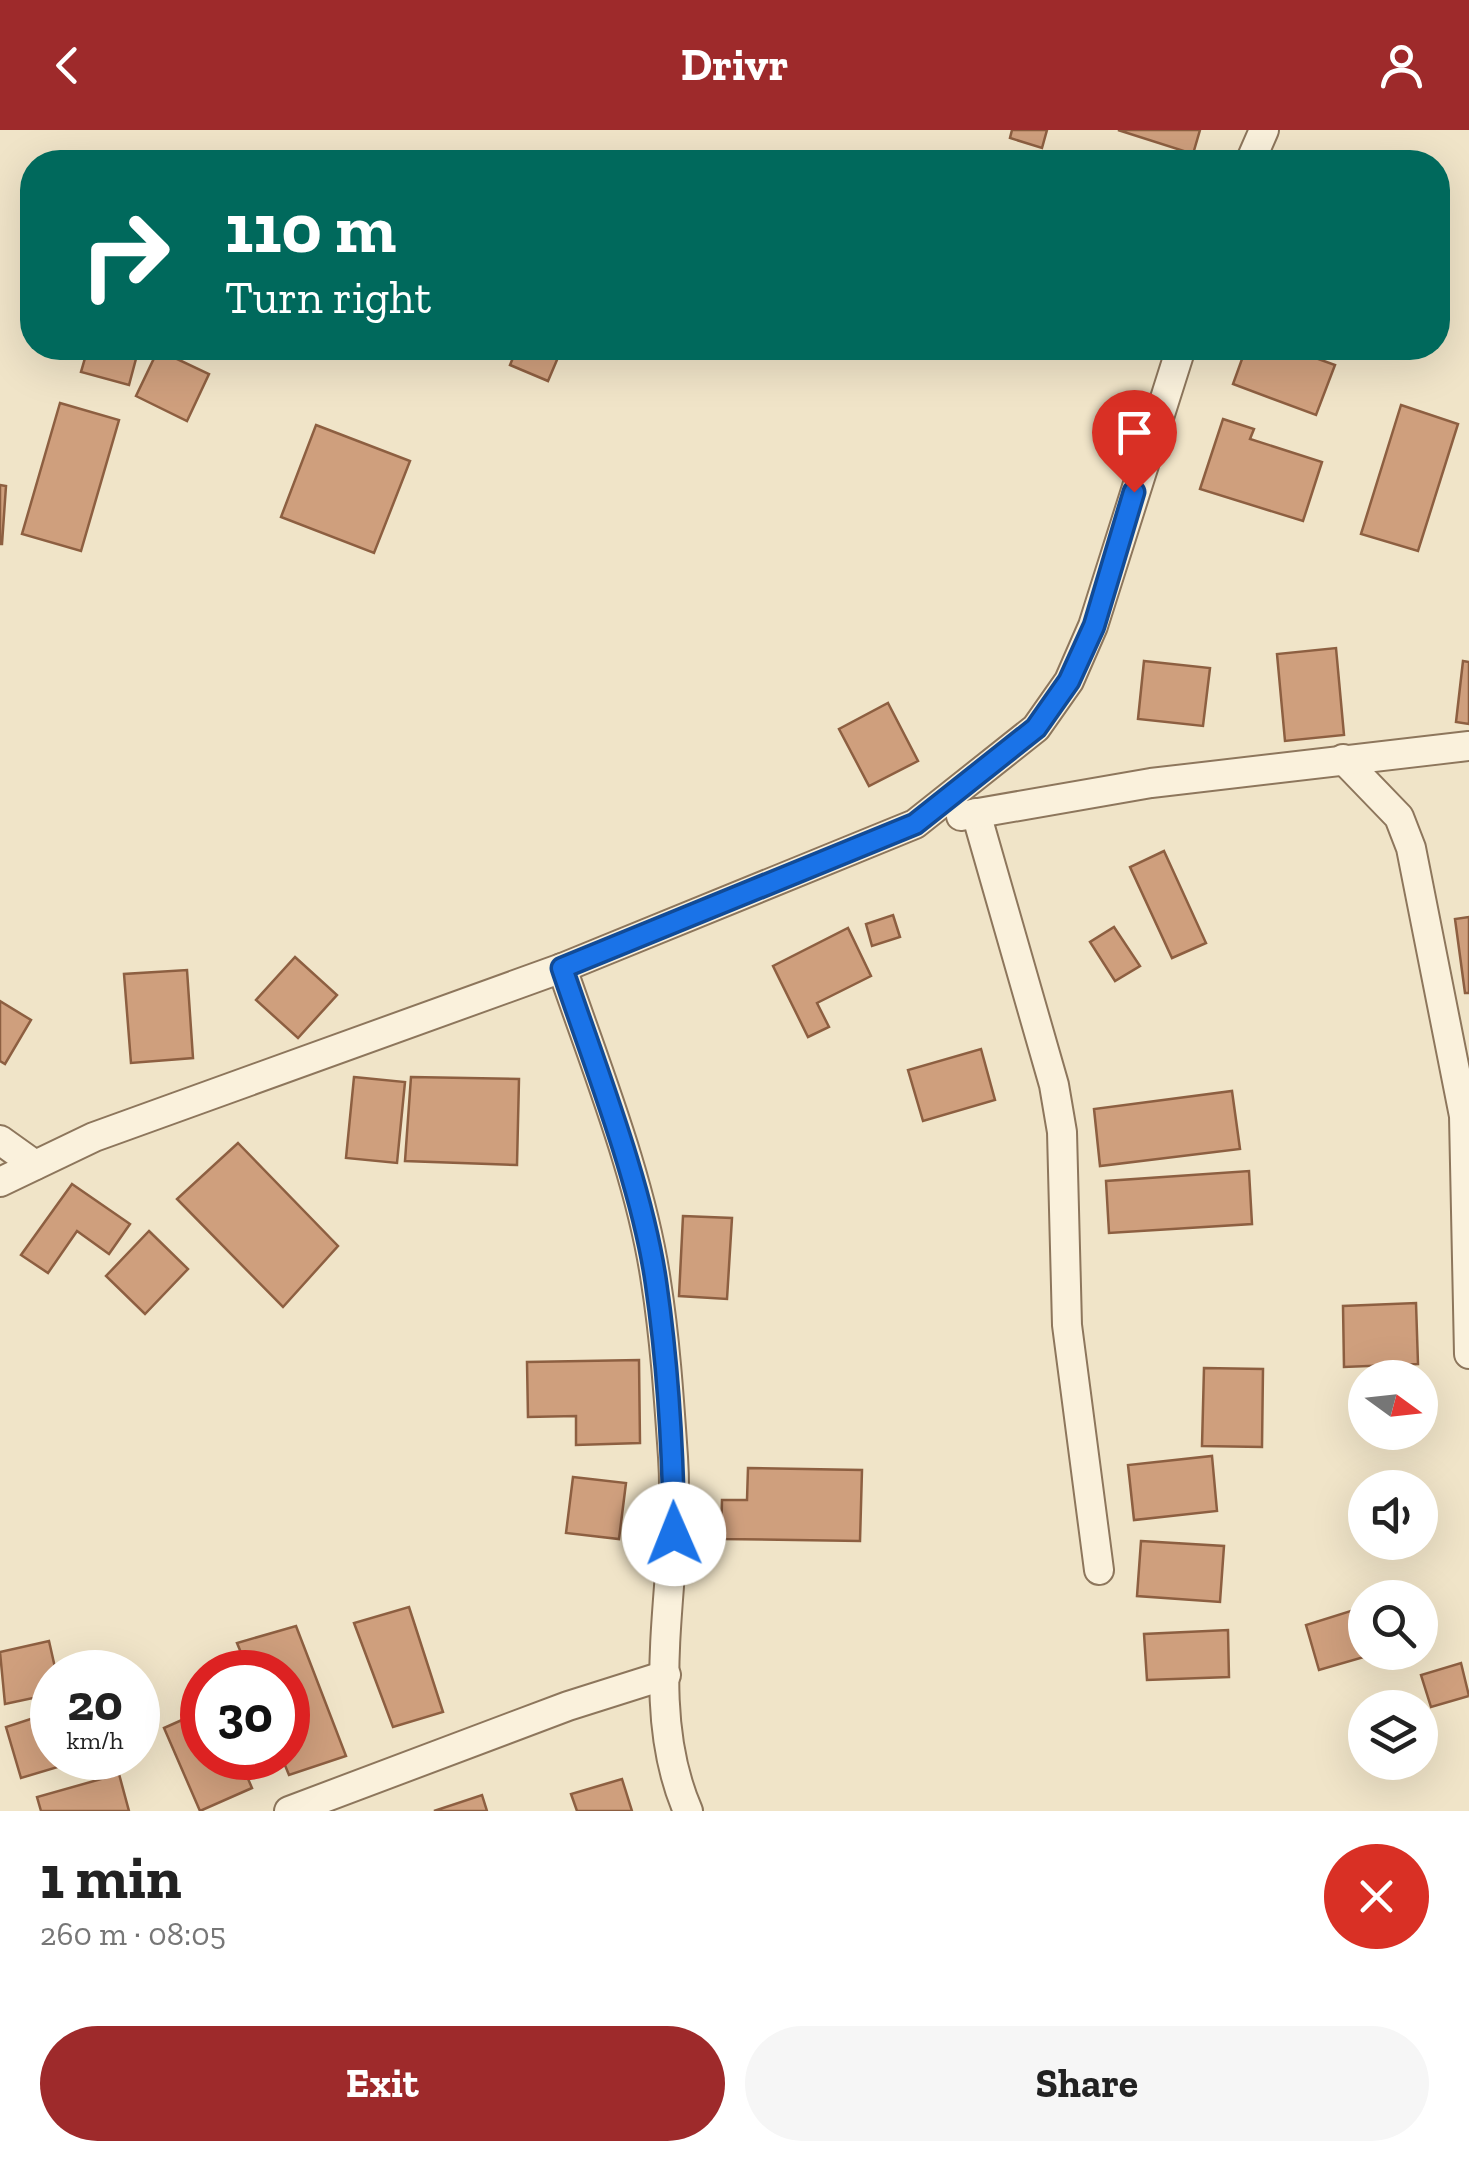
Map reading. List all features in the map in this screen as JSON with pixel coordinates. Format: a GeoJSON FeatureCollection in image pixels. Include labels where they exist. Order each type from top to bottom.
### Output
{"type":"FeatureCollection","features":[{"type":"Feature","properties":{"kind":"street"},"geometry":{"type":"LineString","coordinates":[[915,824],[1036,728],[1069,681],[1094,626],[1178,360]]}},
{"type":"Feature","properties":{"kind":"street"},"geometry":{"type":"LineString","coordinates":[[0,1182],[94,1137],[562,968],[915,824],[1151,784],[1469,746]]}},
{"type":"Feature","properties":{"kind":"street"},"geometry":{"type":"LineString","coordinates":[[1343,759],[1399,818],[1411,848],[1456,1057],[1464,1116],[1469,1354]]}},
{"type":"Feature","properties":{"kind":"street"},"geometry":{"type":"LineString","coordinates":[[976,813],[1054,1085],[1062,1132],[1067,1325],[1099,1570]]}},
{"type":"Feature","properties":{"kind":"street"},"geometry":{"type":"LineString","coordinates":[[562,968],[621,1148],[656,1280],[674,1478],[666,1675],[668,1753],[688,1811]]}},
{"type":"Feature","properties":{"kind":"street"},"geometry":{"type":"LineString","coordinates":[[0,1140],[35,1165]]}},
{"type":"Feature","properties":{"kind":"street"},"geometry":{"type":"LineString","coordinates":[[289,1811],[550,1712],[666,1675]]}},
{"type":"Feature","properties":{"kind":"building"},"geometry":{"type":"Polygon","coordinates":[[[1012,130],[1047,130],[1042,148],[1010,138],[1012,130]]]}},
{"type":"Feature","properties":{"kind":"building"},"geometry":{"type":"Polygon","coordinates":[[[1118,130],[1200,130],[1194,150],[1180,150],[1118,130]]]}},
{"type":"Feature","properties":{"kind":"building"},"geometry":{"type":"Polygon","coordinates":[[[84,360],[136,360],[129,385],[81,372],[84,360]]]}},
{"type":"Feature","properties":{"kind":"building"},"geometry":{"type":"Polygon","coordinates":[[[153,360],[179,360],[209,374],[187,421],[136,396],[153,360]]]}},
{"type":"Feature","properties":{"kind":"building"},"geometry":{"type":"Polygon","coordinates":[[[512,360],[557,360],[548,381],[510,365],[512,360]]]}},
{"type":"Feature","properties":{"kind":"building"},"geometry":{"type":"Polygon","coordinates":[[[1242,360],[1321,360],[1335,365],[1316,415],[1233,384],[1242,360]]]}},
{"type":"Feature","properties":{"kind":"building"},"geometry":{"type":"Polygon","coordinates":[[[60,403],[119,420],[81,551],[22,534],[60,403]]]}},
{"type":"Feature","properties":{"kind":"building"},"geometry":{"type":"Polygon","coordinates":[[[1401,405],[1458,424],[1418,551],[1361,534],[1401,405]]]}},
{"type":"Feature","properties":{"kind":"building"},"geometry":{"type":"Polygon","coordinates":[[[1223,419],[1254,429],[1250,439],[1322,462],[1303,521],[1200,489],[1223,419]]]}},
{"type":"Feature","properties":{"kind":"building"},"geometry":{"type":"Polygon","coordinates":[[[316,425],[410,461],[374,553],[281,517],[316,425]]]}},
{"type":"Feature","properties":{"kind":"building"},"geometry":{"type":"Polygon","coordinates":[[[0,485],[6,486],[2,544],[0,544],[0,485]]]}},
{"type":"Feature","properties":{"kind":"building"},"geometry":{"type":"Polygon","coordinates":[[[1336,648],[1344,735],[1285,741],[1277,654],[1336,648]]]}},
{"type":"Feature","properties":{"kind":"building"},"geometry":{"type":"Polygon","coordinates":[[[1144,661],[1210,668],[1203,726],[1138,719],[1144,661]]]}},
{"type":"Feature","properties":{"kind":"building"},"geometry":{"type":"Polygon","coordinates":[[[1463,661],[1469,662],[1469,724],[1456,722],[1463,661]]]}},
{"type":"Feature","properties":{"kind":"building"},"geometry":{"type":"Polygon","coordinates":[[[888,703],[918,761],[869,786],[839,729],[888,703]]]}},
{"type":"Feature","properties":{"kind":"building"},"geometry":{"type":"Polygon","coordinates":[[[1164,851],[1206,943],[1172,958],[1130,867],[1164,851]]]}},
{"type":"Feature","properties":{"kind":"building"},"geometry":{"type":"Polygon","coordinates":[[[893,915],[900,937],[872,946],[866,924],[893,915]]]}},
{"type":"Feature","properties":{"kind":"building"},"geometry":{"type":"Polygon","coordinates":[[[1469,917],[1469,993],[1465,993],[1455,919],[1469,917]]]}},
{"type":"Feature","properties":{"kind":"building"},"geometry":{"type":"Polygon","coordinates":[[[1114,927],[1140,966],[1115,981],[1090,942],[1114,927]]]}},
{"type":"Feature","properties":{"kind":"building"},"geometry":{"type":"Polygon","coordinates":[[[848,928],[871,976],[817,1003],[829,1027],[808,1037],[773,966],[848,928]]]}},
{"type":"Feature","properties":{"kind":"building"},"geometry":{"type":"Polygon","coordinates":[[[295,957],[337,995],[298,1038],[256,1000],[295,957]]]}},
{"type":"Feature","properties":{"kind":"building"},"geometry":{"type":"Polygon","coordinates":[[[187,970],[193,1058],[131,1063],[124,974],[187,970]]]}},
{"type":"Feature","properties":{"kind":"building"},"geometry":{"type":"Polygon","coordinates":[[[0,1001],[31,1020],[5,1064],[0,1061],[0,1001]]]}},
{"type":"Feature","properties":{"kind":"building"},"geometry":{"type":"Polygon","coordinates":[[[981,1049],[995,1100],[923,1121],[908,1070],[981,1049]]]}},
{"type":"Feature","properties":{"kind":"building"},"geometry":{"type":"Polygon","coordinates":[[[354,1077],[405,1082],[397,1163],[346,1158],[354,1077]]]}},
{"type":"Feature","properties":{"kind":"building"},"geometry":{"type":"Polygon","coordinates":[[[411,1077],[519,1079],[517,1165],[405,1161],[411,1077]]]}},
{"type":"Feature","properties":{"kind":"building"},"geometry":{"type":"Polygon","coordinates":[[[1232,1091],[1240,1149],[1100,1166],[1094,1109],[1232,1091]]]}},
{"type":"Feature","properties":{"kind":"building"},"geometry":{"type":"Polygon","coordinates":[[[238,1143],[338,1246],[283,1307],[177,1199],[238,1143]]]}},
{"type":"Feature","properties":{"kind":"building"},"geometry":{"type":"Polygon","coordinates":[[[1249,1171],[1252,1224],[1109,1233],[1106,1181],[1249,1171]]]}},
{"type":"Feature","properties":{"kind":"building"},"geometry":{"type":"Polygon","coordinates":[[[72,1184],[130,1224],[109,1254],[77,1231],[48,1273],[21,1255],[72,1184]]]}},
{"type":"Feature","properties":{"kind":"building"},"geometry":{"type":"Polygon","coordinates":[[[683,1216],[732,1218],[727,1299],[679,1296],[683,1216]]]}},
{"type":"Feature","properties":{"kind":"building"},"geometry":{"type":"Polygon","coordinates":[[[149,1231],[188,1269],[145,1314],[106,1276],[149,1231]]]}},
{"type":"Feature","properties":{"kind":"building"},"geometry":{"type":"Polygon","coordinates":[[[1416,1303],[1418,1360],[1348,1360],[1348,1367],[1344,1367],[1343,1306],[1416,1303]]]}},
{"type":"Feature","properties":{"kind":"building"},"geometry":{"type":"Polygon","coordinates":[[[639,1360],[640,1443],[576,1445],[576,1416],[528,1417],[527,1362],[639,1360]]]}},
{"type":"Feature","properties":{"kind":"building"},"geometry":{"type":"Polygon","coordinates":[[[1204,1368],[1263,1369],[1262,1447],[1202,1446],[1204,1368]]]}},
{"type":"Feature","properties":{"kind":"building"},"geometry":{"type":"Polygon","coordinates":[[[1212,1456],[1217,1511],[1134,1520],[1128,1465],[1212,1456]]]}},
{"type":"Feature","properties":{"kind":"building"},"geometry":{"type":"Polygon","coordinates":[[[748,1468],[862,1470],[860,1541],[721,1539],[722,1500],[747,1500],[748,1468]]]}},
{"type":"Feature","properties":{"kind":"building"},"geometry":{"type":"Polygon","coordinates":[[[573,1477],[626,1483],[619,1539],[566,1533],[573,1477]]]}},
{"type":"Feature","properties":{"kind":"building"},"geometry":{"type":"Polygon","coordinates":[[[1141,1541],[1224,1546],[1220,1602],[1137,1596],[1141,1541]]]}},
{"type":"Feature","properties":{"kind":"building"},"geometry":{"type":"Polygon","coordinates":[[[409,1607],[443,1712],[393,1727],[354,1623],[409,1607]]]}},
{"type":"Feature","properties":{"kind":"building"},"geometry":{"type":"Polygon","coordinates":[[[1348,1612],[1348,1662],[1319,1670],[1306,1625],[1348,1612]]]}},
{"type":"Feature","properties":{"kind":"building"},"geometry":{"type":"Polygon","coordinates":[[[296,1626],[305,1650],[240,1650],[237,1643],[296,1626]]]}},
{"type":"Feature","properties":{"kind":"building"},"geometry":{"type":"Polygon","coordinates":[[[1228,1630],[1229,1677],[1147,1680],[1144,1634],[1228,1630]]]}},
{"type":"Feature","properties":{"kind":"building"},"geometry":{"type":"Polygon","coordinates":[[[49,1641],[51,1650],[30,1650],[30,1699],[5,1704],[0,1652],[49,1641]]]}},
{"type":"Feature","properties":{"kind":"building"},"geometry":{"type":"Polygon","coordinates":[[[310,1662],[346,1756],[310,1768],[310,1662]]]}},
{"type":"Feature","properties":{"kind":"building"},"geometry":{"type":"Polygon","coordinates":[[[1461,1663],[1469,1696],[1438,1705],[1438,1690],[1426,1690],[1421,1675],[1461,1663]]]}},
{"type":"Feature","properties":{"kind":"building"},"geometry":{"type":"Polygon","coordinates":[[[30,1719],[30,1775],[21,1778],[6,1727],[30,1719]]]}},
{"type":"Feature","properties":{"kind":"building"},"geometry":{"type":"Polygon","coordinates":[[[180,1721],[180,1765],[164,1728],[180,1721]]]}},
{"type":"Feature","properties":{"kind":"building"},"geometry":{"type":"Polygon","coordinates":[[[622,1779],[632,1811],[577,1811],[571,1794],[622,1779]]]}},
{"type":"Feature","properties":{"kind":"building"},"geometry":{"type":"Polygon","coordinates":[[[98,1780],[121,1780],[129,1811],[41,1811],[37,1797],[98,1780]]]}},
{"type":"Feature","properties":{"kind":"building"},"geometry":{"type":"Polygon","coordinates":[[[187,1780],[249,1780],[252,1788],[200,1811],[187,1780]]]}},
{"type":"Feature","properties":{"kind":"building"},"geometry":{"type":"Polygon","coordinates":[[[482,1795],[487,1811],[434,1811],[482,1795]]]}},
{"type":"Feature","properties":{"kind":"route"},"geometry":{"type":"LineString","coordinates":[[674,1534],[673,1459],[656,1280],[621,1148],[562,968],[915,824],[1036,728],[1069,681],[1094,626],[1134,492]]}}]}
